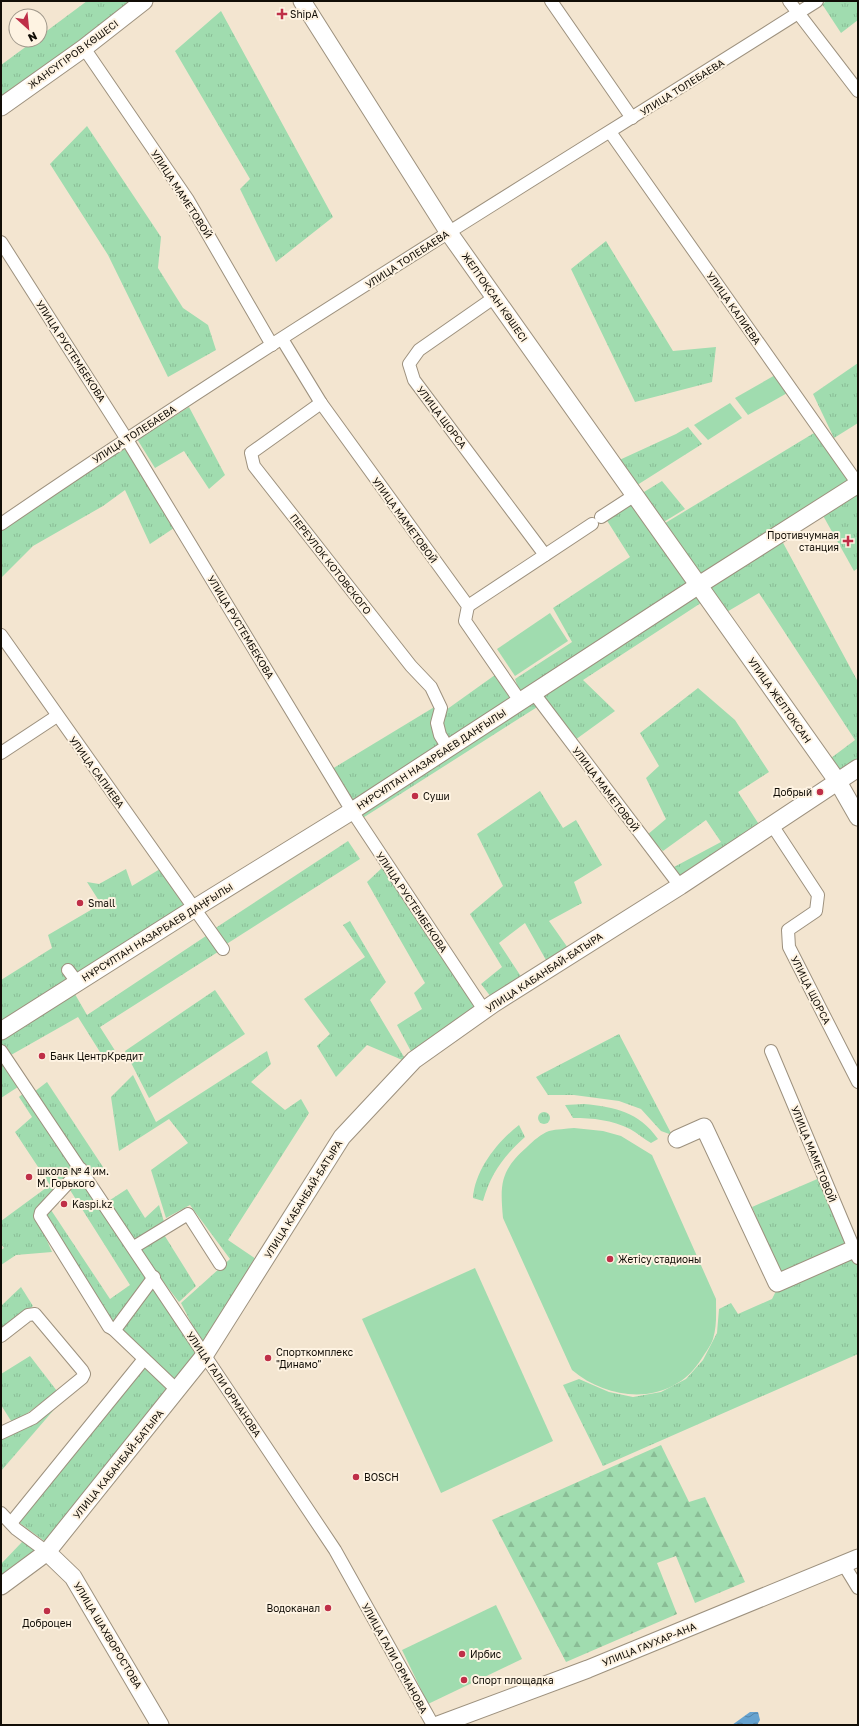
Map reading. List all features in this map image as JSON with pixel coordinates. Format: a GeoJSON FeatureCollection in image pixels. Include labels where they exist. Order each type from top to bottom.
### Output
{"type":"FeatureCollection","features":[{"type":"Feature","properties":{"kind":"main road","name":"ЖАНСҮГІРОВ КӨШЕСІ"},"geometry":{"type":"LineString","coordinates":[[1,107],[84,48],[144,1]]}},
{"type":"Feature","properties":{"kind":"main road","name":"ЖЕЛТОҚСАН КӨШЕСІ"},"geometry":{"type":"LineString","coordinates":[[302,1],[449,232],[699,585]]}},
{"type":"Feature","properties":{"kind":"main road","name":"НҰРСҰЛТАН НАЗАРБАЕВ ДАҢҒЫЛЫ"},"geometry":{"type":"LineString","coordinates":[[1,1031],[73,976],[195,908],[352,811],[699,585],[858,484]]}},
{"type":"Feature","properties":{"kind":"main road","name":"УЛИЦА ЖЕЛТОКСАН"},"geometry":{"type":"LineString","coordinates":[[699,585],[838,782],[858,816]]}},
{"type":"Feature","properties":{"kind":"main road","name":"УЛИЦА КАБАНБАЙ-БАТЫРА"},"geometry":{"type":"LineString","coordinates":[[1,1586],[47,1552],[204,1356],[342,1137],[414,1060],[484,1010],[680,886],[858,768]]}},
{"type":"Feature","properties":{"kind":"main road"},"geometry":{"type":"LineString","coordinates":[[677,1139],[704,1127],[776,1283],[856,1253]]}},
{"type":"Feature","properties":{"kind":"main road","name":"УЛИЦА ШАХВОРОСТОВА"},"geometry":{"type":"LineString","coordinates":[[47,1552],[73,1576],[160,1725]]}},
{"type":"Feature","properties":{"kind":"main road","name":"УЛИЦА ГАУХАР-АНА"},"geometry":{"type":"LineString","coordinates":[[438,1725],[594,1666],[851,1562]]}},
{"type":"Feature","properties":{"kind":"street"},"geometry":{"type":"LineString","coordinates":[[551,1],[632,118]]}},
{"type":"Feature","properties":{"kind":"street"},"geometry":{"type":"LineString","coordinates":[[789,1],[858,91]]}},
{"type":"Feature","properties":{"kind":"street","name":"УЛИЦА ТОЛЕБАЕВА"},"geometry":{"type":"LineString","coordinates":[[1,524],[126,438],[449,232],[817,1]]}},
{"type":"Feature","properties":{"kind":"street","name":"УЛИЦА МАМЕТОВОЙ"},"geometry":{"type":"LineString","coordinates":[[84,48],[188,200],[277,342],[468,606],[465,621],[680,886]]}},
{"type":"Feature","properties":{"kind":"street","name":"УЛИЦА КАЛИЕВА"},"geometry":{"type":"LineString","coordinates":[[610,132],[858,484]]}},
{"type":"Feature","properties":{"kind":"street","name":"УЛИЦА РУСТЕМБЕКОВА"},"geometry":{"type":"LineString","coordinates":[[1,242],[126,438],[352,811],[484,1010]]}},
{"type":"Feature","properties":{"kind":"street","name":"УЛИЦА ЩОРСА"},"geometry":{"type":"LineString","coordinates":[[494,297],[419,350],[409,364],[414,380],[545,555]]}},
{"type":"Feature","properties":{"kind":"street","name":"ПЕРЕУЛОК КОТОВСКОГО"},"geometry":{"type":"LineString","coordinates":[[321,403],[251,453],[254,466],[411,666],[431,687],[441,708],[437,723],[440,735],[448,748]]}},
{"type":"Feature","properties":{"kind":"street"},"geometry":{"type":"LineString","coordinates":[[468,606],[635,495]]}},
{"type":"Feature","properties":{"kind":"street","name":"УЛИЦА САПИЕВА"},"geometry":{"type":"LineString","coordinates":[[2,640],[223,949]]}},
{"type":"Feature","properties":{"kind":"street"},"geometry":{"type":"LineString","coordinates":[[1,753],[57,716]]}},
{"type":"Feature","properties":{"kind":"street","name":"УЛИЦА ЩОРСА"},"geometry":{"type":"LineString","coordinates":[[772,825],[818,895],[816,911],[788,930],[789,948],[858,1082]]}},
{"type":"Feature","properties":{"kind":"street","name":"УЛИЦА ГАЛИ ОРМАНОВА"},"geometry":{"type":"LineString","coordinates":[[1,1050],[335,1550],[433,1725]]}},
{"type":"Feature","properties":{"kind":"street","name":"УЛИЦА МАМЕТОВОЙ"},"geometry":{"type":"LineString","coordinates":[[771,1051],[856,1253]]}},
{"type":"Feature","properties":{"kind":"street"},"geometry":{"type":"LineString","coordinates":[[81,1169],[40,1216],[109,1327],[114,1329],[177,1390]]}},
{"type":"Feature","properties":{"kind":"street"},"geometry":{"type":"LineString","coordinates":[[134,1247],[188,1214],[220,1264]]}},
{"type":"Feature","properties":{"kind":"street"},"geometry":{"type":"LineString","coordinates":[[114,1329],[154,1277]]}},
{"type":"Feature","properties":{"kind":"street"},"geometry":{"type":"LineString","coordinates":[[1,1336],[28,1314],[35,1314],[84,1374],[82,1378],[33,1418],[1,1433]]}},
{"type":"Feature","properties":{"kind":"street"},"geometry":{"type":"LineString","coordinates":[[11,1523],[144,1359]]}},
{"type":"Feature","properties":{"kind":"street"},"geometry":{"type":"LineString","coordinates":[[1,1513],[47,1552]]}},
{"type":"Feature","properties":{"kind":"street"},"geometry":{"type":"LineString","coordinates":[[851,1562],[858,1588]]}},
{"type":"Feature","properties":{"kind":"green space"},"geometry":{"type":"Polygon","coordinates":[[[87,1],[133,1],[1,99],[1,65],[24,48],[48,48],[48,30],[87,1]]]}},
{"type":"Feature","properties":{"kind":"green space"},"geometry":{"type":"Polygon","coordinates":[[[827,1],[858,1],[858,20],[841,33],[822,4],[827,1]]]}},
{"type":"Feature","properties":{"kind":"green space"},"geometry":{"type":"Polygon","coordinates":[[[221,11],[333,217],[276,262],[240,189],[250,179],[175,51],[221,11]]]}},
{"type":"Feature","properties":{"kind":"green space"},"geometry":{"type":"Polygon","coordinates":[[[87,126],[161,237],[158,268],[183,308],[208,325],[216,350],[168,377],[108,255],[50,164],[87,126]]]}},
{"type":"Feature","properties":{"kind":"green space"},"geometry":{"type":"Polygon","coordinates":[[[606,241],[673,351],[716,347],[712,382],[635,402],[571,269],[606,241]]]}},
{"type":"Feature","properties":{"kind":"green space"},"geometry":{"type":"Polygon","coordinates":[[[858,363],[858,423],[834,438],[813,394],[858,363]]]}},
{"type":"Feature","properties":{"kind":"green space"},"geometry":{"type":"Polygon","coordinates":[[[777,374],[789,392],[748,415],[735,398],[777,374]]]}},
{"type":"Feature","properties":{"kind":"green space"},"geometry":{"type":"Polygon","coordinates":[[[730,403],[742,418],[708,440],[694,425],[730,403]]]}},
{"type":"Feature","properties":{"kind":"green space"},"geometry":{"type":"Polygon","coordinates":[[[189,407],[225,475],[209,489],[184,451],[155,468],[137,439],[189,407]]]}},
{"type":"Feature","properties":{"kind":"green space"},"geometry":{"type":"Polygon","coordinates":[[[688,427],[702,444],[634,487],[615,462],[676,434],[688,427]]]}},
{"type":"Feature","properties":{"kind":"green space"},"geometry":{"type":"Polygon","coordinates":[[[814,433],[852,482],[697,577],[662,525],[814,433]]]}},
{"type":"Feature","properties":{"kind":"green space"},"geometry":{"type":"Polygon","coordinates":[[[127,446],[174,528],[150,544],[125,490],[103,506],[33,546],[1,578],[1,531],[127,446]]]}},
{"type":"Feature","properties":{"kind":"green space"},"geometry":{"type":"Polygon","coordinates":[[[662,481],[685,509],[662,523],[639,495],[662,481]]]}},
{"type":"Feature","properties":{"kind":"green space","name":"Противчумная станция"},"geometry":{"type":"Polygon","coordinates":[[[858,489],[858,568],[854,571],[821,512],[858,489]]]}},
{"type":"Feature","properties":{"kind":"green space"},"geometry":{"type":"Polygon","coordinates":[[[633,502],[689,584],[520,693],[515,679],[572,642],[553,608],[630,557],[606,519],[633,502]]]}},
{"type":"Feature","properties":{"kind":"green space"},"geometry":{"type":"Polygon","coordinates":[[[781,539],[858,682],[858,763],[839,776],[827,761],[855,740],[759,593],[725,613],[704,585],[781,539]]]}},
{"type":"Feature","properties":{"kind":"green space"},"geometry":{"type":"Polygon","coordinates":[[[697,590],[704,601],[583,680],[615,711],[575,740],[542,704],[358,821],[352,811],[697,590]]]}},
{"type":"Feature","properties":{"kind":"green space"},"geometry":{"type":"Polygon","coordinates":[[[550,613],[568,641],[515,676],[497,649],[550,613]]]}},
{"type":"Feature","properties":{"kind":"green space"},"geometry":{"type":"Polygon","coordinates":[[[495,675],[514,698],[448,743],[441,724],[446,710],[495,675]]]}},
{"type":"Feature","properties":{"kind":"green space"},"geometry":{"type":"Polygon","coordinates":[[[698,688],[735,720],[769,772],[738,792],[760,826],[680,879],[674,867],[721,842],[706,820],[663,851],[647,835],[666,819],[646,778],[659,766],[640,733],[698,688]]]}},
{"type":"Feature","properties":{"kind":"green space"},"geometry":{"type":"Polygon","coordinates":[[[436,706],[441,746],[352,804],[332,769],[436,706]]]}},
{"type":"Feature","properties":{"kind":"green space"},"geometry":{"type":"Polygon","coordinates":[[[540,791],[563,828],[576,820],[602,865],[574,882],[582,903],[549,921],[568,948],[546,960],[525,923],[499,943],[522,978],[491,997],[481,984],[502,967],[470,914],[503,886],[477,834],[540,791]]]}},
{"type":"Feature","properties":{"kind":"green space"},"geometry":{"type":"Polygon","coordinates":[[[348,841],[360,859],[225,945],[214,929],[348,841]]]}},
{"type":"Feature","properties":{"kind":"green space"},"geometry":{"type":"Polygon","coordinates":[[[384,866],[479,1009],[414,1057],[397,1025],[422,1009],[414,993],[425,983],[367,882],[384,866]]]}},
{"type":"Feature","properties":{"kind":"green space"},"geometry":{"type":"Polygon","coordinates":[[[126,869],[132,886],[160,869],[187,906],[1,1026],[1,980],[52,948],[48,935],[101,904],[87,882],[99,884],[126,869]]]}},
{"type":"Feature","properties":{"kind":"green space"},"geometry":{"type":"Polygon","coordinates":[[[350,921],[386,982],[370,1000],[407,1062],[367,1045],[336,1077],[317,1046],[330,1034],[304,999],[365,957],[343,925],[350,921]]]}},
{"type":"Feature","properties":{"kind":"green space"},"geometry":{"type":"Polygon","coordinates":[[[209,934],[221,950],[100,1027],[121,1060],[100,1052],[78,1017],[11,1055],[1,1044],[1,1035],[72,989],[87,1015],[209,934]]]}},
{"type":"Feature","properties":{"kind":"green space"},"geometry":{"type":"Polygon","coordinates":[[[215,990],[245,1034],[149,1098],[125,1051],[215,990]]]}},
{"type":"Feature","properties":{"kind":"green space"},"geometry":{"type":"Polygon","coordinates":[[[619,1034],[672,1135],[661,1131],[641,1109],[619,1101],[574,1095],[548,1095],[536,1077],[619,1034]]]}},
{"type":"Feature","properties":{"kind":"green space"},"geometry":{"type":"Polygon","coordinates":[[[267,1051],[271,1064],[251,1082],[285,1110],[301,1099],[309,1113],[228,1240],[256,1259],[204,1348],[181,1303],[230,1259],[190,1205],[166,1218],[151,1170],[188,1143],[169,1119],[119,1151],[111,1097],[133,1075],[156,1122],[267,1051]]]}},
{"type":"Feature","properties":{"kind":"green space"},"geometry":{"type":"Polygon","coordinates":[[[1,1056],[21,1085],[1,1098],[1,1056]]]}},
{"type":"Feature","properties":{"kind":"green space"},"geometry":{"type":"Polygon","coordinates":[[[47,1082],[103,1167],[90,1176],[34,1092],[47,1082]]]}},
{"type":"Feature","properties":{"kind":"green space"},"geometry":{"type":"Polygon","coordinates":[[[25,1092],[76,1169],[35,1213],[52,1252],[16,1255],[1,1265],[1,1250],[4,1248],[1,1244],[1,1221],[50,1185],[15,1132],[32,1117],[19,1097],[25,1092]]]}},
{"type":"Feature","properties":{"kind":"green space"},"geometry":{"type":"Polygon","coordinates":[[[584,1104],[626,1112],[643,1123],[658,1139],[651,1143],[630,1129],[616,1123],[595,1119],[573,1118],[565,1105],[584,1104]]]}},
{"type":"Feature","properties":{"kind":"green space"},"geometry":{"type":"Polygon","coordinates":[[[546,1112],[549,1113],[549,1123],[542,1124],[539,1123],[538,1116],[539,1113],[546,1112]]]}},
{"type":"Feature","properties":{"kind":"green space"},"geometry":{"type":"Polygon","coordinates":[[[519,1125],[525,1137],[511,1151],[494,1173],[483,1201],[473,1198],[478,1177],[488,1157],[495,1148],[519,1125]]]}},
{"type":"Feature","properties":{"kind":"green space","name":"Жетісу стадионы"},"geometry":{"type":"Polygon","coordinates":[[[574,1128],[603,1131],[621,1136],[652,1155],[716,1299],[716,1319],[713,1339],[702,1358],[690,1374],[675,1385],[658,1392],[641,1394],[623,1393],[605,1389],[588,1381],[572,1370],[503,1218],[502,1187],[511,1163],[529,1145],[543,1134],[552,1130],[574,1128]]]}},
{"type":"Feature","properties":{"kind":"green space"},"geometry":{"type":"Polygon","coordinates":[[[81,1175],[149,1275],[114,1324],[46,1217],[51,1210],[110,1299],[130,1285],[70,1190],[81,1175]]]}},
{"type":"Feature","properties":{"kind":"green space"},"geometry":{"type":"Polygon","coordinates":[[[822,1177],[851,1245],[781,1275],[752,1207],[822,1177]]]}},
{"type":"Feature","properties":{"kind":"green space"},"geometry":{"type":"Polygon","coordinates":[[[127,1189],[145,1218],[159,1205],[165,1225],[134,1244],[107,1202],[127,1189]]]}},
{"type":"Feature","properties":{"kind":"green space"},"geometry":{"type":"Polygon","coordinates":[[[163,1233],[196,1286],[179,1302],[137,1248],[163,1233]]]}},
{"type":"Feature","properties":{"kind":"green space"},"geometry":{"type":"Polygon","coordinates":[[[854,1258],[858,1266],[858,1354],[603,1466],[563,1385],[579,1379],[609,1392],[633,1397],[661,1392],[686,1379],[703,1360],[717,1333],[719,1309],[731,1303],[738,1314],[772,1299],[777,1289],[854,1258]]]}},
{"type":"Feature","properties":{"kind":"green space"},"geometry":{"type":"Polygon","coordinates":[[[475,1268],[553,1441],[441,1493],[362,1319],[475,1268]]]}},
{"type":"Feature","properties":{"kind":"green space"},"geometry":{"type":"Polygon","coordinates":[[[154,1284],[196,1354],[47,1543],[17,1521],[150,1357],[119,1331],[154,1284]]]}},
{"type":"Feature","properties":{"kind":"green space"},"geometry":{"type":"Polygon","coordinates":[[[21,1287],[33,1306],[1,1331],[1,1306],[21,1287]]]}},
{"type":"Feature","properties":{"kind":"green space"},"geometry":{"type":"Polygon","coordinates":[[[30,1356],[57,1391],[13,1424],[1,1405],[1,1374],[30,1356]]]}},
{"type":"Feature","properties":{"kind":"green space"},"geometry":{"type":"Polygon","coordinates":[[[64,1398],[1,1471],[1,1436],[64,1398]]]}},
{"type":"Feature","properties":{"kind":"green space"},"geometry":{"type":"Polygon","coordinates":[[[661,1445],[689,1502],[705,1497],[745,1582],[695,1603],[676,1556],[657,1563],[677,1614],[566,1662],[492,1520],[661,1445]]]}},
{"type":"Feature","properties":{"kind":"green space"},"geometry":{"type":"Polygon","coordinates":[[[23,1541],[41,1552],[1,1583],[1,1564],[23,1541]]]}},
{"type":"Feature","properties":{"kind":"green space","name":"Ирбис"},"geometry":{"type":"Polygon","coordinates":[[[496,1605],[522,1659],[428,1704],[402,1650],[496,1605]]]}},
{"type":"Feature","properties":{"kind":"water"},"geometry":{"type":"Polygon","coordinates":[[[750,1712],[758,1712],[760,1720],[757,1725],[732,1725],[750,1712]]]}},
{"type":"Feature","properties":{"kind":"place","name":"ShipA"},"geometry":{"type":"Point","coordinates":[282,14]}},
{"type":"Feature","properties":{"kind":"place","name":"Противчумная станция"},"geometry":{"type":"Point","coordinates":[848,541]}},
{"type":"Feature","properties":{"kind":"place","name":"Добрый"},"geometry":{"type":"Point","coordinates":[820,792]}},
{"type":"Feature","properties":{"kind":"place","name":"Суши"},"geometry":{"type":"Point","coordinates":[415,796]}},
{"type":"Feature","properties":{"kind":"place","name":"Small"},"geometry":{"type":"Point","coordinates":[80,903]}},
{"type":"Feature","properties":{"kind":"place","name":"Банк ЦентрКредит"},"geometry":{"type":"Point","coordinates":[42,1056]}},
{"type":"Feature","properties":{"kind":"place","name":"школа № 4 им. М. Горького"},"geometry":{"type":"Point","coordinates":[29,1177]}},
{"type":"Feature","properties":{"kind":"place","name":"Kaspi.kz"},"geometry":{"type":"Point","coordinates":[64,1204]}},
{"type":"Feature","properties":{"kind":"place","name":"Жетісу стадионы"},"geometry":{"type":"Point","coordinates":[610,1259]}},
{"type":"Feature","properties":{"kind":"place","name":"Спорткомплекс \"Динамо\""},"geometry":{"type":"Point","coordinates":[268,1358]}},
{"type":"Feature","properties":{"kind":"place","name":"BOSCH"},"geometry":{"type":"Point","coordinates":[356,1477]}},
{"type":"Feature","properties":{"kind":"place","name":"Водоканал"},"geometry":{"type":"Point","coordinates":[328,1608]}},
{"type":"Feature","properties":{"kind":"place","name":"Доброцен"},"geometry":{"type":"Point","coordinates":[47,1611]}},
{"type":"Feature","properties":{"kind":"place","name":"Ирбис"},"geometry":{"type":"Point","coordinates":[462,1654]}},
{"type":"Feature","properties":{"kind":"place","name":"Спорт площадка"},"geometry":{"type":"Point","coordinates":[464,1680]}}]}
